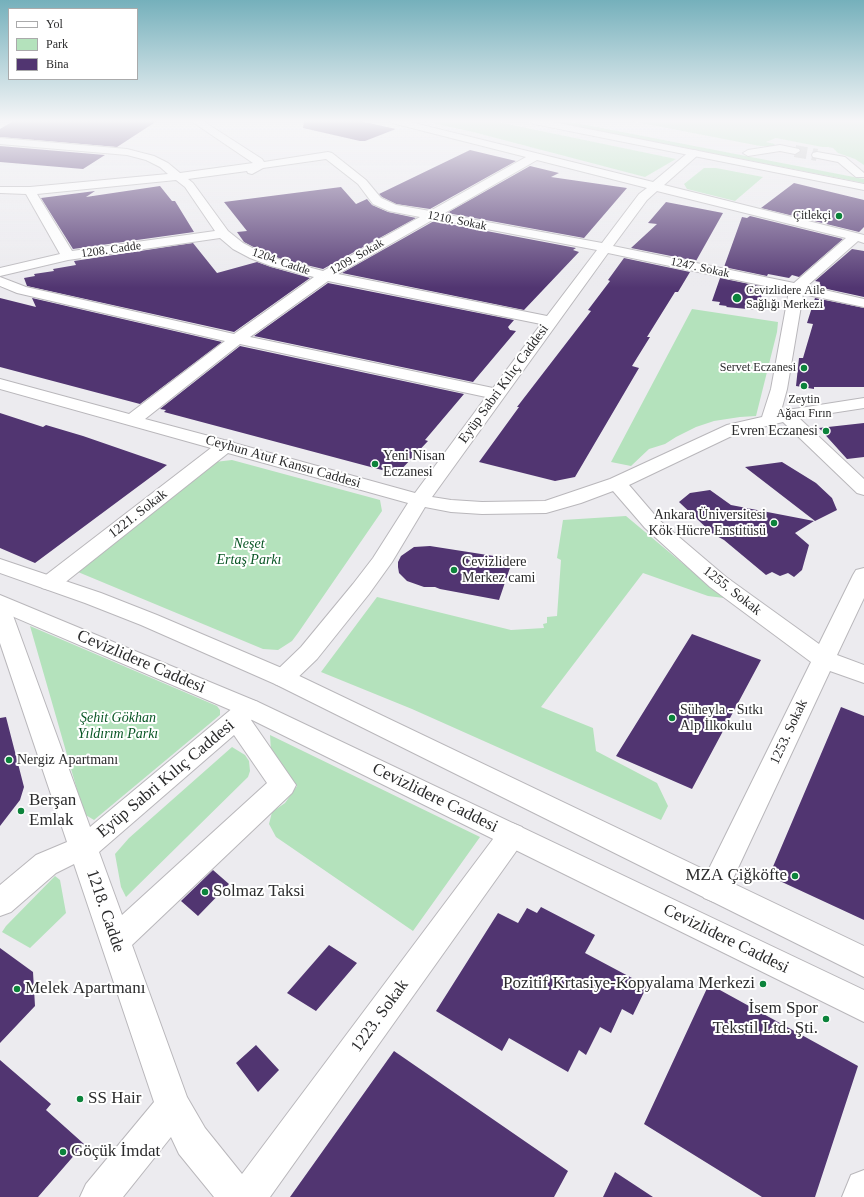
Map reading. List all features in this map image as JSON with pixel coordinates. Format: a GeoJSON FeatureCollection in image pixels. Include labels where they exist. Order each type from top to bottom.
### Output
{"type":"FeatureCollection","features":[{"type":"Feature","properties":{"kind":"main road"},"geometry":{"type":"LineString","coordinates":[[0,190],[30,191],[170,177]]}},
{"type":"Feature","properties":{"kind":"main road","name":"1204. Cadde"},"geometry":{"type":"LineString","coordinates":[[179,177],[189,186],[223,234],[238,246],[255,255],[276,263],[325,276],[550,322]]}},
{"type":"Feature","properties":{"kind":"main road"},"geometry":{"type":"LineString","coordinates":[[189,186],[238,177]]}},
{"type":"Feature","properties":{"kind":"main road","name":"1210. Sokak"},"geometry":{"type":"LineString","coordinates":[[356,177],[362,182],[377,201],[393,208],[605,248]]}},
{"type":"Feature","properties":{"kind":"main road","name":"1209. Sokak"},"geometry":{"type":"LineString","coordinates":[[133,420],[237,339],[325,276],[499,177]]}},
{"type":"Feature","properties":{"kind":"main road"},"geometry":{"type":"LineString","coordinates":[[619,177],[859,238]]}},
{"type":"Feature","properties":{"kind":"main road","name":"Eyüp Sabri Kılıç Caddesi"},"geometry":{"type":"LineString","coordinates":[[283,678],[309,653],[349,605],[381,562],[420,500],[550,322],[643,197],[666,177]]}},
{"type":"Feature","properties":{"kind":"main road","name":"Eyüp Sabri Kılıç Caddesi"},"geometry":{"type":"LineString","coordinates":[[655,186],[673,177]]}},
{"type":"Feature","properties":{"kind":"main road"},"geometry":{"type":"LineString","coordinates":[[813,177],[864,187]]}},
{"type":"Feature","properties":{"kind":"main road"},"geometry":{"type":"LineString","coordinates":[[30,191],[68,256]]}},
{"type":"Feature","properties":{"kind":"main road","name":"1208. Cadde"},"geometry":{"type":"LineString","coordinates":[[0,272],[68,256],[223,234]]}},
{"type":"Feature","properties":{"kind":"main road"},"geometry":{"type":"LineString","coordinates":[[859,238],[797,288],[779,389],[778,418],[864,489]]}},
{"type":"Feature","properties":{"kind":"main road","name":"1247. Sokak"},"geometry":{"type":"LineString","coordinates":[[605,248],[864,303]]}},
{"type":"Feature","properties":{"kind":"main road"},"geometry":{"type":"LineString","coordinates":[[0,281],[22,290],[237,339],[497,394]]}},
{"type":"Feature","properties":{"kind":"main road","name":"Ceyhun Atuf Kansu Caddesi"},"geometry":{"type":"LineString","coordinates":[[0,384],[226,445],[420,500],[450,506],[482,508],[546,507],[617,484],[677,454],[733,429],[838,406],[864,404]]}},
{"type":"Feature","properties":{"kind":"main road","name":"1221. Sokak"},"geometry":{"type":"LineString","coordinates":[[50,583],[226,445]]}},
{"type":"Feature","properties":{"kind":"main road","name":"1255. Sokak"},"geometry":{"type":"LineString","coordinates":[[617,484],[652,524],[718,582],[823,659],[864,674]]}},
{"type":"Feature","properties":{"kind":"main road"},"geometry":{"type":"LineString","coordinates":[[0,566],[149,620],[283,678],[864,962]]}},
{"type":"Feature","properties":{"kind":"main road","name":"1253. Sokak"},"geometry":{"type":"LineString","coordinates":[[714,889],[864,575]]}},
{"type":"Feature","properties":{"kind":"main road","name":"Cevizlidere Caddesi"},"geometry":{"type":"LineString","coordinates":[[0,602],[243,714],[512,835],[864,1006]]}},
{"type":"Feature","properties":{"kind":"main road","name":"1218. Cadde"},"geometry":{"type":"LineString","coordinates":[[0,610],[173,1106],[192,1141],[237,1197]]}},
{"type":"Feature","properties":{"kind":"main road"},"geometry":{"type":"LineString","coordinates":[[115,941],[283,785],[243,714]]}},
{"type":"Feature","properties":{"kind":"main road","name":"Eyüp Sabri Kılıç Caddesi"},"geometry":{"type":"LineString","coordinates":[[83,849],[243,714]]}},
{"type":"Feature","properties":{"kind":"main road","name":"1223. Sokak"},"geometry":{"type":"LineString","coordinates":[[248,1197],[512,835]]}},
{"type":"Feature","properties":{"kind":"main road"},"geometry":{"type":"LineString","coordinates":[[0,903],[46,864],[83,849]]}},
{"type":"Feature","properties":{"kind":"main road"},"geometry":{"type":"LineString","coordinates":[[99,1197],[173,1106]]}},
{"type":"Feature","properties":{"kind":"main road"},"geometry":{"type":"LineString","coordinates":[[861,1197],[864,1188]]}},
{"type":"Feature","properties":{"kind":"green space"},"geometry":{"type":"Polygon","coordinates":[[[693,177],[763,177],[735,201],[687,189],[684,184],[693,177]]]}},
{"type":"Feature","properties":{"kind":"green space"},"geometry":{"type":"Polygon","coordinates":[[[833,177],[853,177],[864,179],[864,183],[833,177]]]}},
{"type":"Feature","properties":{"kind":"green space"},"geometry":{"type":"Polygon","coordinates":[[[692,309],[778,322],[777,332],[756,416],[714,421],[696,427],[665,444],[649,449],[631,466],[611,462],[692,309]]]}},
{"type":"Feature","properties":{"kind":"green space","name":"Neşet Ertaş Parkı"},"geometry":{"type":"Polygon","coordinates":[[[232,460],[380,500],[382,511],[298,633],[292,641],[278,650],[263,649],[78,572],[215,462],[232,460]]]}},
{"type":"Feature","properties":{"kind":"green space"},"geometry":{"type":"Polygon","coordinates":[[[626,516],[724,598],[708,596],[643,573],[541,707],[593,728],[596,751],[657,783],[668,806],[661,820],[412,709],[321,672],[377,597],[511,630],[544,628],[543,624],[547,623],[547,617],[557,616],[561,560],[557,558],[563,520],[626,516]]]}},
{"type":"Feature","properties":{"kind":"green space","name":"Şehit Gökhan Yıldırım Parkı"},"geometry":{"type":"Polygon","coordinates":[[[30,626],[217,706],[220,710],[220,715],[94,820],[84,814],[30,626]]]}},
{"type":"Feature","properties":{"kind":"green space"},"geometry":{"type":"Polygon","coordinates":[[[270,735],[480,837],[413,931],[276,837],[269,824],[272,812],[285,803],[297,786],[271,751],[270,735]]]}},
{"type":"Feature","properties":{"kind":"green space"},"geometry":{"type":"Polygon","coordinates":[[[232,747],[245,755],[249,761],[250,771],[248,777],[126,897],[121,887],[115,854],[129,838],[232,747]]]}},
{"type":"Feature","properties":{"kind":"green space"},"geometry":{"type":"Polygon","coordinates":[[[55,876],[60,880],[66,913],[30,948],[2,932],[6,926],[55,876]]]}},
{"type":"Feature","properties":{"kind":"building"},"geometry":{"type":"Polygon","coordinates":[[[414,177],[488,177],[430,209],[396,204],[379,194],[414,177]]]}},
{"type":"Feature","properties":{"kind":"building"},"geometry":{"type":"Polygon","coordinates":[[[511,177],[551,177],[627,188],[584,238],[447,213],[511,177]]]}},
{"type":"Feature","properties":{"kind":"building","name":"Çitlekçi"},"geometry":{"type":"Polygon","coordinates":[[[794,183],[864,200],[864,227],[859,232],[761,208],[794,183]]]}},
{"type":"Feature","properties":{"kind":"building"},"geometry":{"type":"Polygon","coordinates":[[[160,186],[172,201],[175,201],[194,232],[73,249],[41,198],[95,191],[86,197],[160,186]]]}},
{"type":"Feature","properties":{"kind":"building"},"geometry":{"type":"Polygon","coordinates":[[[341,187],[356,204],[367,199],[372,205],[388,212],[416,218],[323,269],[281,259],[244,242],[237,232],[247,231],[224,202],[341,187]]]}},
{"type":"Feature","properties":{"kind":"building"},"geometry":{"type":"Polygon","coordinates":[[[666,202],[723,213],[696,261],[631,248],[657,224],[648,223],[666,202]]]}},
{"type":"Feature","properties":{"kind":"building"},"geometry":{"type":"Polygon","coordinates":[[[750,216],[843,239],[799,277],[792,275],[789,278],[768,274],[767,276],[724,267],[742,217],[747,218],[750,216]]]}},
{"type":"Feature","properties":{"kind":"building"},"geometry":{"type":"Polygon","coordinates":[[[434,221],[576,248],[573,250],[579,252],[524,310],[342,273],[434,221]]]}},
{"type":"Feature","properties":{"kind":"building"},"geometry":{"type":"Polygon","coordinates":[[[193,243],[217,273],[257,262],[310,278],[234,332],[27,286],[24,278],[35,276],[34,274],[54,271],[53,269],[76,265],[74,261],[193,243]]]}},
{"type":"Feature","properties":{"kind":"building"},"geometry":{"type":"Polygon","coordinates":[[[852,249],[864,251],[864,297],[818,287],[820,282],[815,281],[852,249]]]}},
{"type":"Feature","properties":{"kind":"building"},"geometry":{"type":"Polygon","coordinates":[[[624,258],[690,272],[678,292],[675,292],[647,337],[650,337],[632,366],[639,368],[575,477],[555,481],[479,462],[519,407],[517,407],[591,311],[588,310],[610,281],[608,280],[624,258]]]}},
{"type":"Feature","properties":{"kind":"building","name":"Cevizlidere Aile Sağlığı Merkezi"},"geometry":{"type":"Polygon","coordinates":[[[720,278],[764,287],[758,310],[726,307],[727,306],[719,305],[720,302],[712,301],[720,278]]]}},
{"type":"Feature","properties":{"kind":"building"},"geometry":{"type":"Polygon","coordinates":[[[328,283],[514,320],[508,327],[510,330],[516,331],[473,382],[254,336],[328,283]]]}},
{"type":"Feature","properties":{"kind":"building"},"geometry":{"type":"Polygon","coordinates":[[[0,298],[36,307],[32,298],[222,342],[140,404],[0,367],[0,298]]]}},
{"type":"Feature","properties":{"kind":"building"},"geometry":{"type":"Polygon","coordinates":[[[815,298],[864,308],[864,387],[814,387],[814,389],[796,386],[799,358],[803,358],[813,324],[807,323],[815,298]]]}},
{"type":"Feature","properties":{"kind":"building"},"geometry":{"type":"Polygon","coordinates":[[[240,346],[464,394],[425,440],[428,441],[397,474],[164,412],[166,410],[160,409],[240,346]]]}},
{"type":"Feature","properties":{"kind":"building"},"geometry":{"type":"Polygon","coordinates":[[[0,413],[43,427],[46,425],[83,436],[167,465],[35,563],[0,548],[0,413]]]}},
{"type":"Feature","properties":{"kind":"building"},"geometry":{"type":"Polygon","coordinates":[[[864,423],[864,457],[847,459],[819,428],[864,423]]]}},
{"type":"Feature","properties":{"kind":"building"},"geometry":{"type":"Polygon","coordinates":[[[782,462],[816,483],[832,498],[837,510],[815,521],[745,467],[782,462]]]}},
{"type":"Feature","properties":{"kind":"building"},"geometry":{"type":"Polygon","coordinates":[[[710,490],[731,505],[814,521],[795,533],[809,545],[802,570],[794,577],[788,573],[780,576],[772,572],[766,575],[724,540],[713,534],[679,502],[690,493],[710,490]]]}},
{"type":"Feature","properties":{"kind":"building","name":"Cevizlidere Merkez cami"},"geometry":{"type":"Polygon","coordinates":[[[430,546],[513,559],[499,600],[435,587],[424,587],[407,581],[399,573],[398,562],[401,556],[414,547],[430,546]]]}},
{"type":"Feature","properties":{"kind":"building"},"geometry":{"type":"Polygon","coordinates":[[[692,634],[761,660],[692,789],[616,756],[692,634]]]}},
{"type":"Feature","properties":{"kind":"building"},"geometry":{"type":"Polygon","coordinates":[[[841,707],[864,716],[864,920],[769,876],[841,707]]]}},
{"type":"Feature","properties":{"kind":"building","name":"Nergiz Apartmanı"},"geometry":{"type":"Polygon","coordinates":[[[6,717],[24,787],[20,800],[0,826],[0,718],[6,717]]]}},
{"type":"Feature","properties":{"kind":"building","name":"Solmaz Taksi"},"geometry":{"type":"Polygon","coordinates":[[[213,870],[229,884],[198,916],[181,901],[213,870]]]}},
{"type":"Feature","properties":{"kind":"building"},"geometry":{"type":"Polygon","coordinates":[[[541,907],[595,935],[585,953],[647,986],[633,1015],[622,1009],[611,1033],[600,1027],[586,1055],[579,1050],[568,1072],[509,1038],[502,1051],[436,1011],[498,913],[518,923],[527,908],[537,913],[541,907]]]}},
{"type":"Feature","properties":{"kind":"building"},"geometry":{"type":"Polygon","coordinates":[[[329,945],[357,963],[316,1011],[287,993],[329,945]]]}},
{"type":"Feature","properties":{"kind":"building","name":"Melek Apartmanı"},"geometry":{"type":"Polygon","coordinates":[[[0,948],[33,972],[35,1006],[0,1043],[0,948]]]}},
{"type":"Feature","properties":{"kind":"building"},"geometry":{"type":"Polygon","coordinates":[[[709,984],[858,1066],[815,1197],[762,1197],[644,1124],[709,984]]]}},
{"type":"Feature","properties":{"kind":"building"},"geometry":{"type":"Polygon","coordinates":[[[256,1045],[279,1070],[258,1092],[236,1063],[256,1045]]]}},
{"type":"Feature","properties":{"kind":"building"},"geometry":{"type":"Polygon","coordinates":[[[394,1051],[568,1171],[554,1197],[290,1197],[394,1051]]]}},
{"type":"Feature","properties":{"kind":"building"},"geometry":{"type":"Polygon","coordinates":[[[0,1060],[51,1104],[46,1110],[84,1144],[38,1197],[0,1197],[0,1060]]]}},
{"type":"Feature","properties":{"kind":"building"},"geometry":{"type":"Polygon","coordinates":[[[615,1172],[653,1197],[603,1197],[615,1172]]]}},
{"type":"Feature","properties":{"kind":"place","name":"Çitlekçi"},"geometry":{"type":"Point","coordinates":[839,216]}},
{"type":"Feature","properties":{"kind":"place","name":"Cevizlidere Aile Sağlığı Merkezi"},"geometry":{"type":"Point","coordinates":[737,298]}},
{"type":"Feature","properties":{"kind":"place","name":"Servet Eczanesi"},"geometry":{"type":"Point","coordinates":[804,368]}},
{"type":"Feature","properties":{"kind":"place","name":"Zeytin Ağacı Fırın"},"geometry":{"type":"Point","coordinates":[804,386]}},
{"type":"Feature","properties":{"kind":"place","name":"Evren Eczanesi"},"geometry":{"type":"Point","coordinates":[826,431]}},
{"type":"Feature","properties":{"kind":"place","name":"Yeni Nisan Eczanesi"},"geometry":{"type":"Point","coordinates":[375,464]}},
{"type":"Feature","properties":{"kind":"place","name":"Ankara Üniversitesi Kök Hücre Enstitüsü"},"geometry":{"type":"Point","coordinates":[774,523]}},
{"type":"Feature","properties":{"kind":"place","name":"Cevizlidere Merkez cami"},"geometry":{"type":"Point","coordinates":[454,570]}},
{"type":"Feature","properties":{"kind":"place","name":"Süheyla - Sıtkı Alp İlkokulu"},"geometry":{"type":"Point","coordinates":[672,718]}},
{"type":"Feature","properties":{"kind":"place","name":"Nergiz Apartmanı"},"geometry":{"type":"Point","coordinates":[9,760]}},
{"type":"Feature","properties":{"kind":"place","name":"Berşan Emlak"},"geometry":{"type":"Point","coordinates":[21,811]}},
{"type":"Feature","properties":{"kind":"place","name":"MZA Çiğköfte"},"geometry":{"type":"Point","coordinates":[795,876]}},
{"type":"Feature","properties":{"kind":"place","name":"Solmaz Taksi"},"geometry":{"type":"Point","coordinates":[205,892]}},
{"type":"Feature","properties":{"kind":"place","name":"Pozitif Krtasiye-Kopyalama Merkezi"},"geometry":{"type":"Point","coordinates":[763,984]}},
{"type":"Feature","properties":{"kind":"place","name":"Melek Apartmanı"},"geometry":{"type":"Point","coordinates":[17,989]}},
{"type":"Feature","properties":{"kind":"place","name":"İsem Spor Tekstil Ltd. Şti."},"geometry":{"type":"Point","coordinates":[826,1019]}},
{"type":"Feature","properties":{"kind":"place","name":"SS Hair"},"geometry":{"type":"Point","coordinates":[80,1099]}},
{"type":"Feature","properties":{"kind":"place","name":"Göçük İmdat"},"geometry":{"type":"Point","coordinates":[63,1152]}}]}
